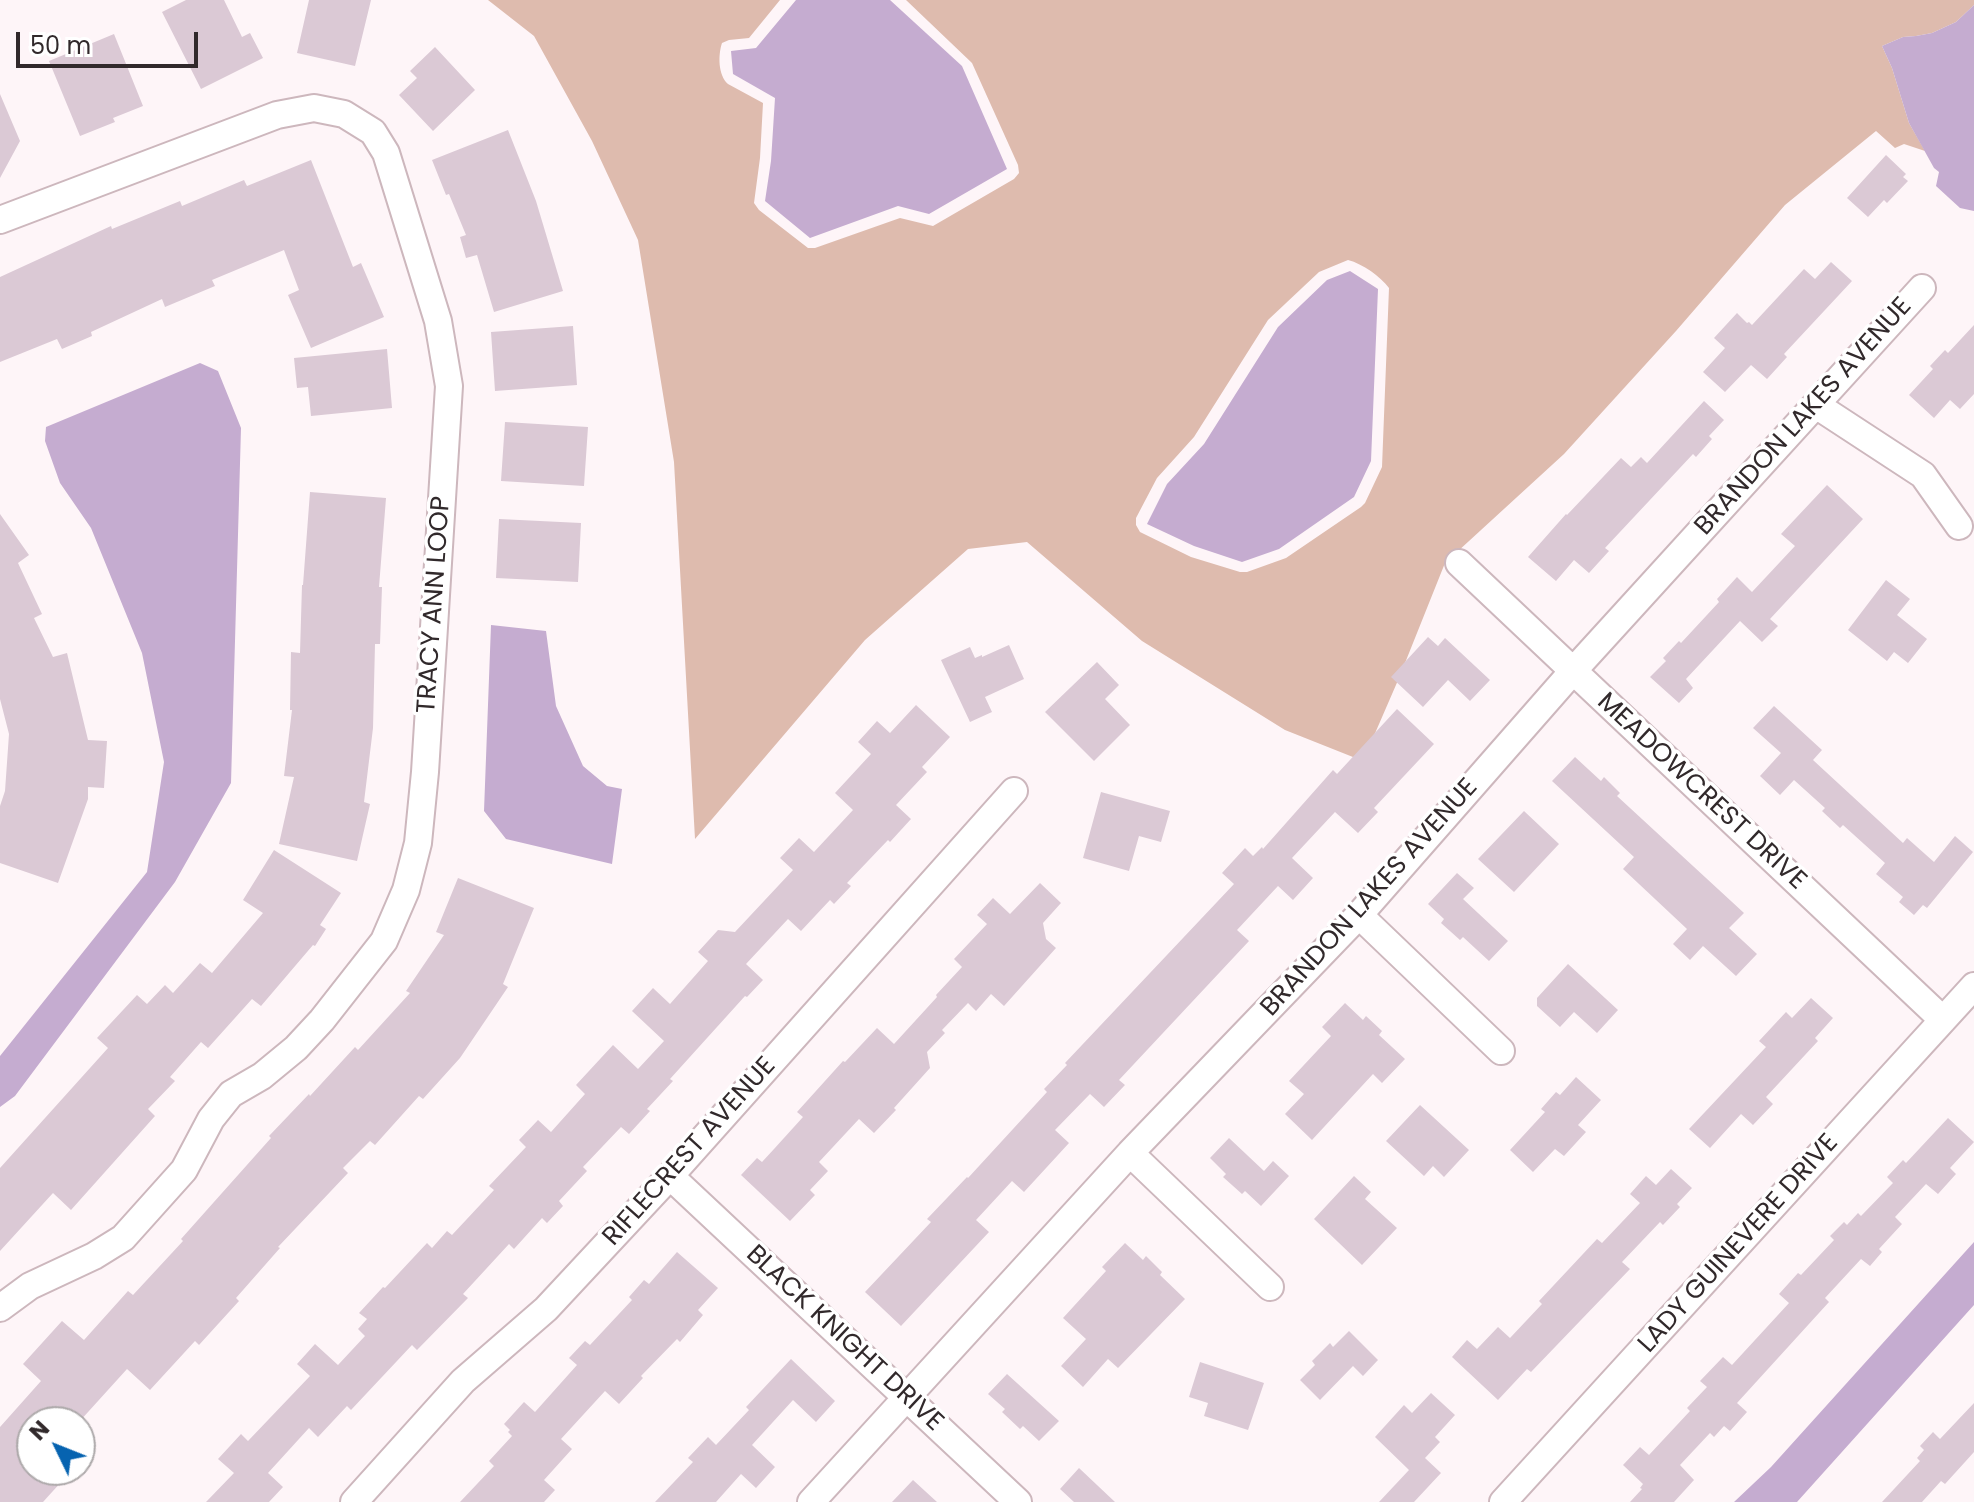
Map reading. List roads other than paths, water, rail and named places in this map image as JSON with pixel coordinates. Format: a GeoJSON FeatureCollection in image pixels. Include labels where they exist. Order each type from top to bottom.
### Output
{"type":"FeatureCollection","features":[{"type":"Feature","properties":{"kind":"street","name":"TRACY ANN LOOP"},"geometry":{"type":"LineString","coordinates":[[0,220],[277,115],[314,108],[344,114],[373,132],[386,153],[438,321],[449,386],[418,843],[406,890],[384,941],[296,1048],[262,1076],[231,1094],[211,1119],[184,1170],[123,1238],[94,1256],[30,1286],[0,1308]]}},
{"type":"Feature","properties":{"kind":"street","name":"BRANDON LAKES AVENUE"},"geometry":{"type":"LineString","coordinates":[[811,1502],[1130,1153],[1359,915],[1573,671],[1922,288]]}},
{"type":"Feature","properties":{"kind":"street"},"geometry":{"type":"LineString","coordinates":[[1816,405],[1923,475],[1959,526]]}},
{"type":"Feature","properties":{"kind":"street","name":"MEADOWCREST DRIVE"},"geometry":{"type":"LineString","coordinates":[[1459,563],[1943,1020]]}},
{"type":"Feature","properties":{"kind":"street","name":"RIFLECREST AVENUE"},"geometry":{"type":"LineString","coordinates":[[354,1502],[463,1381],[546,1309],[670,1176],[1014,791]]}},
{"type":"Feature","properties":{"kind":"street"},"geometry":{"type":"LineString","coordinates":[[1359,915],[1501,1051]]}},
{"type":"Feature","properties":{"kind":"street","name":"LADY GUINEVERE DRIVE"},"geometry":{"type":"LineString","coordinates":[[1503,1502],[1974,986]]}},
{"type":"Feature","properties":{"kind":"street"},"geometry":{"type":"LineString","coordinates":[[1130,1153],[1270,1287]]}},
{"type":"Feature","properties":{"kind":"street","name":"BLACK KNIGHT DRIVE"},"geometry":{"type":"LineString","coordinates":[[670,1176],[1018,1502]]}}]}
